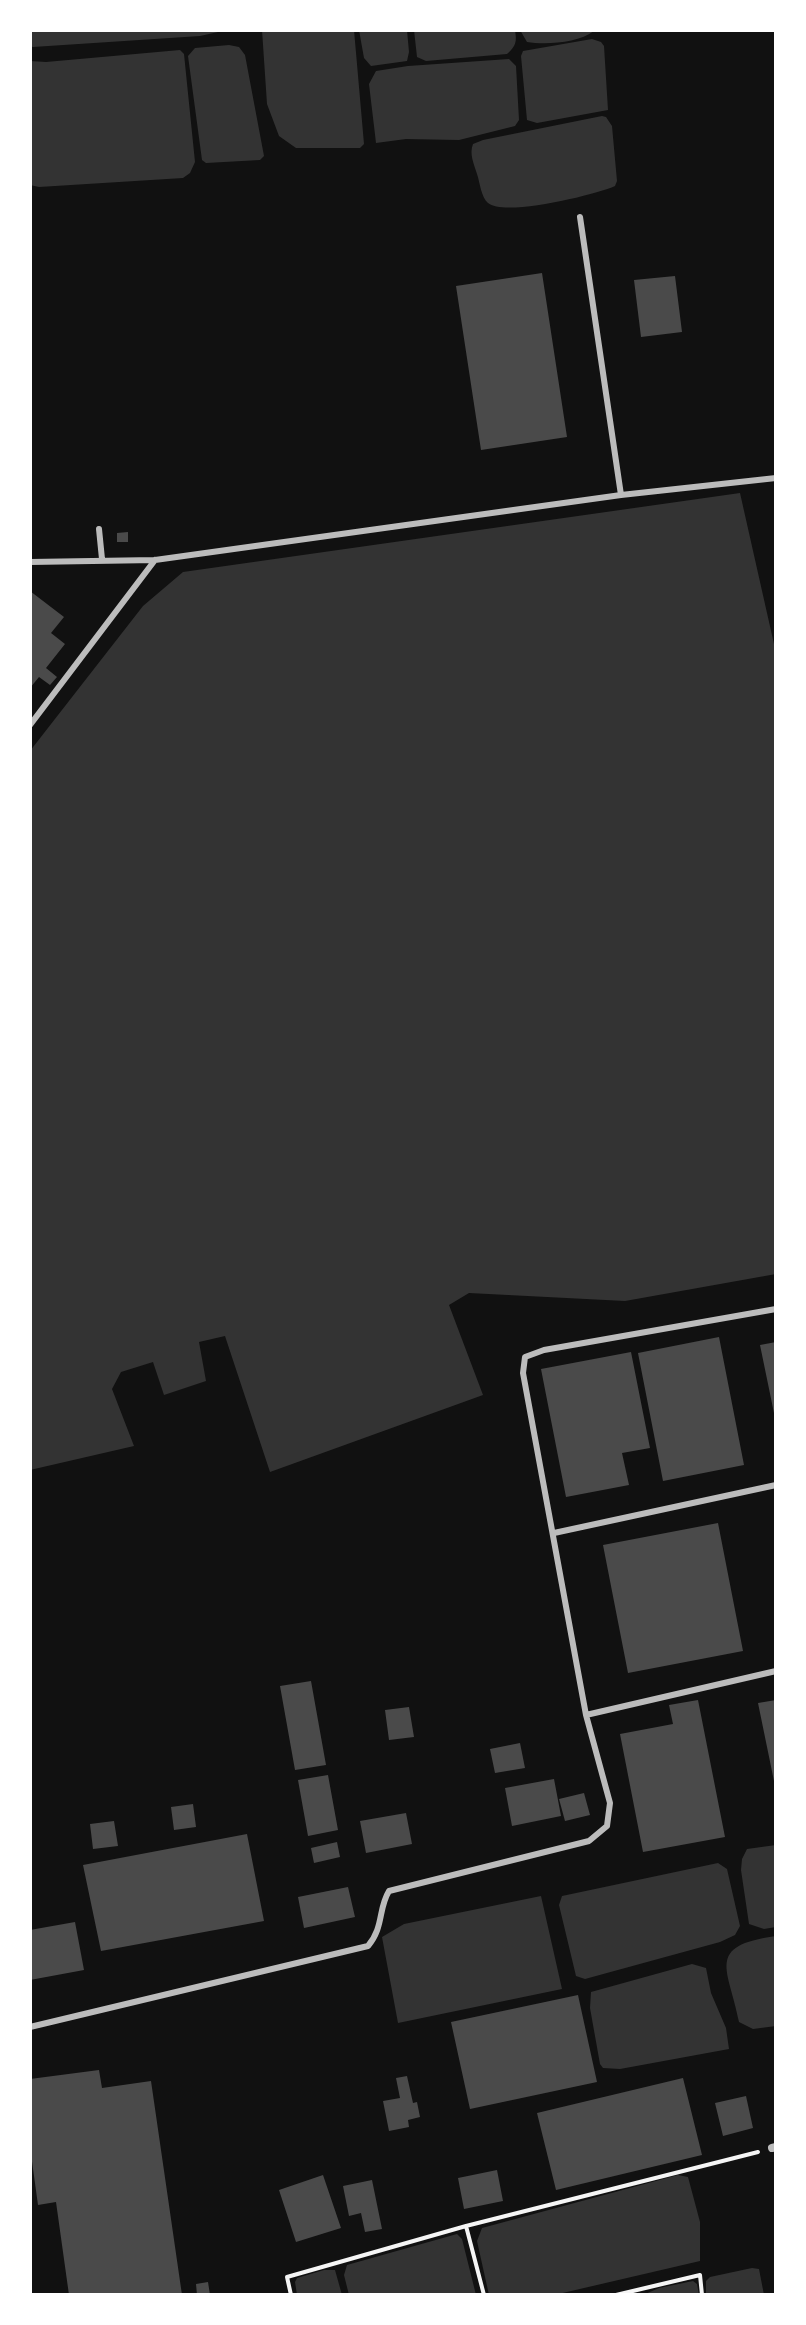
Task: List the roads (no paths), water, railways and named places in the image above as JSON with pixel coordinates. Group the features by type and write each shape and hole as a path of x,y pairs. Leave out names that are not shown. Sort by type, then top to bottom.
{"lane":[{"path":"580,217 621,495"},
{"path":"30,562 155,560 621,495 776,478"},
{"path":"99,529 102,559"},
{"path":"30,725 155,560"},
{"path":"30,2027 368,1946 380,1927 389,1891 589,1841 607,1826 610,1803 586,1715 523,1373 525,1357 544,1350 776,1309"},
{"path":"554,1533 776,1485"},
{"path":"586,1715 776,1671"}]}
